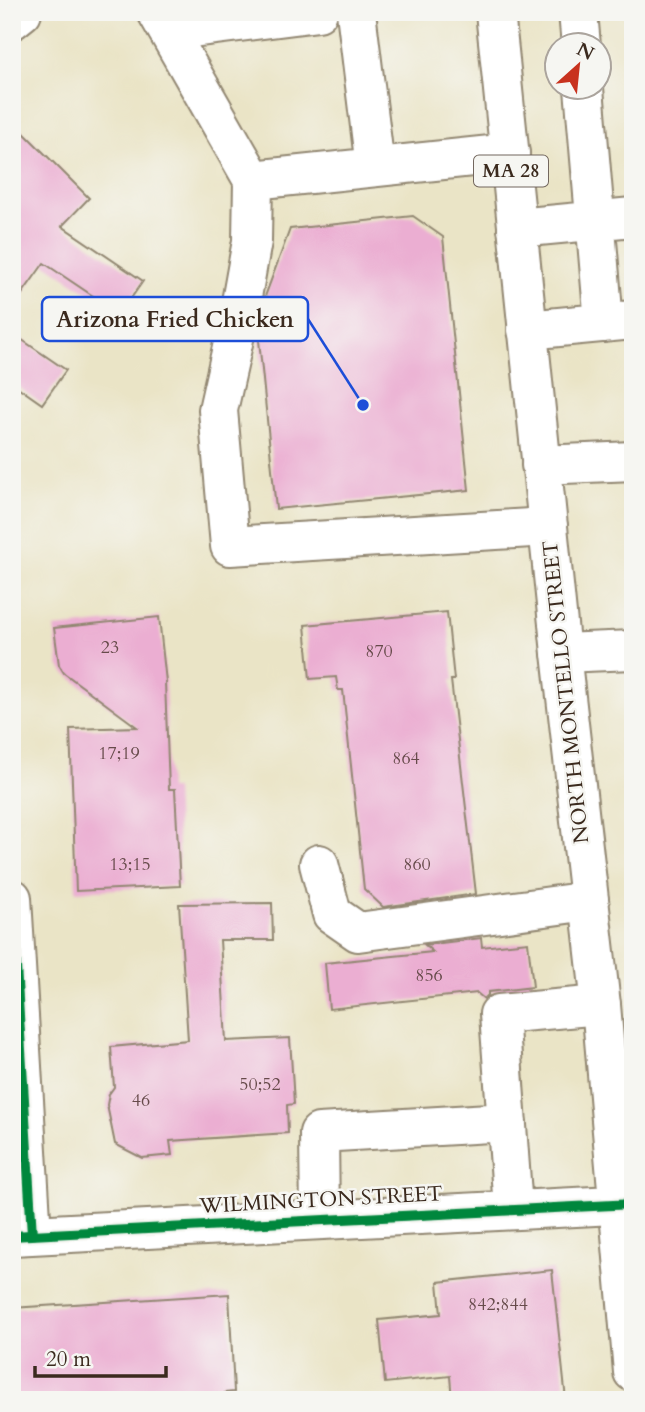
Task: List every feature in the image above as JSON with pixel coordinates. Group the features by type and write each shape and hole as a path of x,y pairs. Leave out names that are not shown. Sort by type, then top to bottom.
{"main road":[{"path":"12,20 22,12"},
{"path":"318,12 162,21 253,180 252,241 218,410 230,545 548,527"},
{"path":"356,12 376,167"},
{"name":"NORTH MONTELLO STREET","path":"495,12 561,653 625,1205 633,1371"},
{"path":"578,12 580,32"},
{"path":"527,330 618,322 595,222 585,102"},
{"path":"253,180 510,153"},
{"path":"517,228 633,217"},
{"path":"542,477 633,461"},
{"path":"542,477 633,487"},
{"path":"561,653 633,650"},
{"path":"319,864 332,914 358,932 589,901"},
{"path":"12,898 22,1236"},
{"path":"513,1209 499,1014 601,1005"},
{"path":"320,1220 319,1133 507,1122"},
{"name":"WILMINGTON STREET","path":"22,1236 625,1205"}],"building":[{"path":"12,121 89,198 62,226 143,281 120,314 44,263 12,308"},
{"path":"413,216 443,237 469,490 276,509 258,330 263,302 290,229"},
{"path":"12,333 66,370 42,404 12,383"},
{"path":"447,612 454,680 451,680 476,894 383,907 364,889 343,690 338,690 336,677 310,679 305,625"},
{"path":"159,617 166,682 169,789 175,789 180,886 76,891 70,729 137,727 64,673 59,665 54,628"},
{"path":"272,903 273,940 220,940 226,1041 290,1038 294,1104 287,1105 288,1133 170,1141 172,1155 142,1158 115,1144 107,1105 109,1094 114,1087 111,1047 188,1040 179,904"},
{"path":"481,938 482,947 528,942 533,987 488,992 484,999 477,993 329,1009 325,963 433,952 425,945"},
{"path":"552,1270 566,1400 452,1400 450,1376 385,1383 379,1320 441,1314 438,1282"},
{"path":"229,1294 234,1392 225,1393 225,1400 12,1400 12,1308"}],"cycle path":[{"path":"12,898 32,1235"},
{"path":"12,1236 633,1204"}],"place":[{"name":"Arizona Fried Chicken","path":"363,405"}]}
